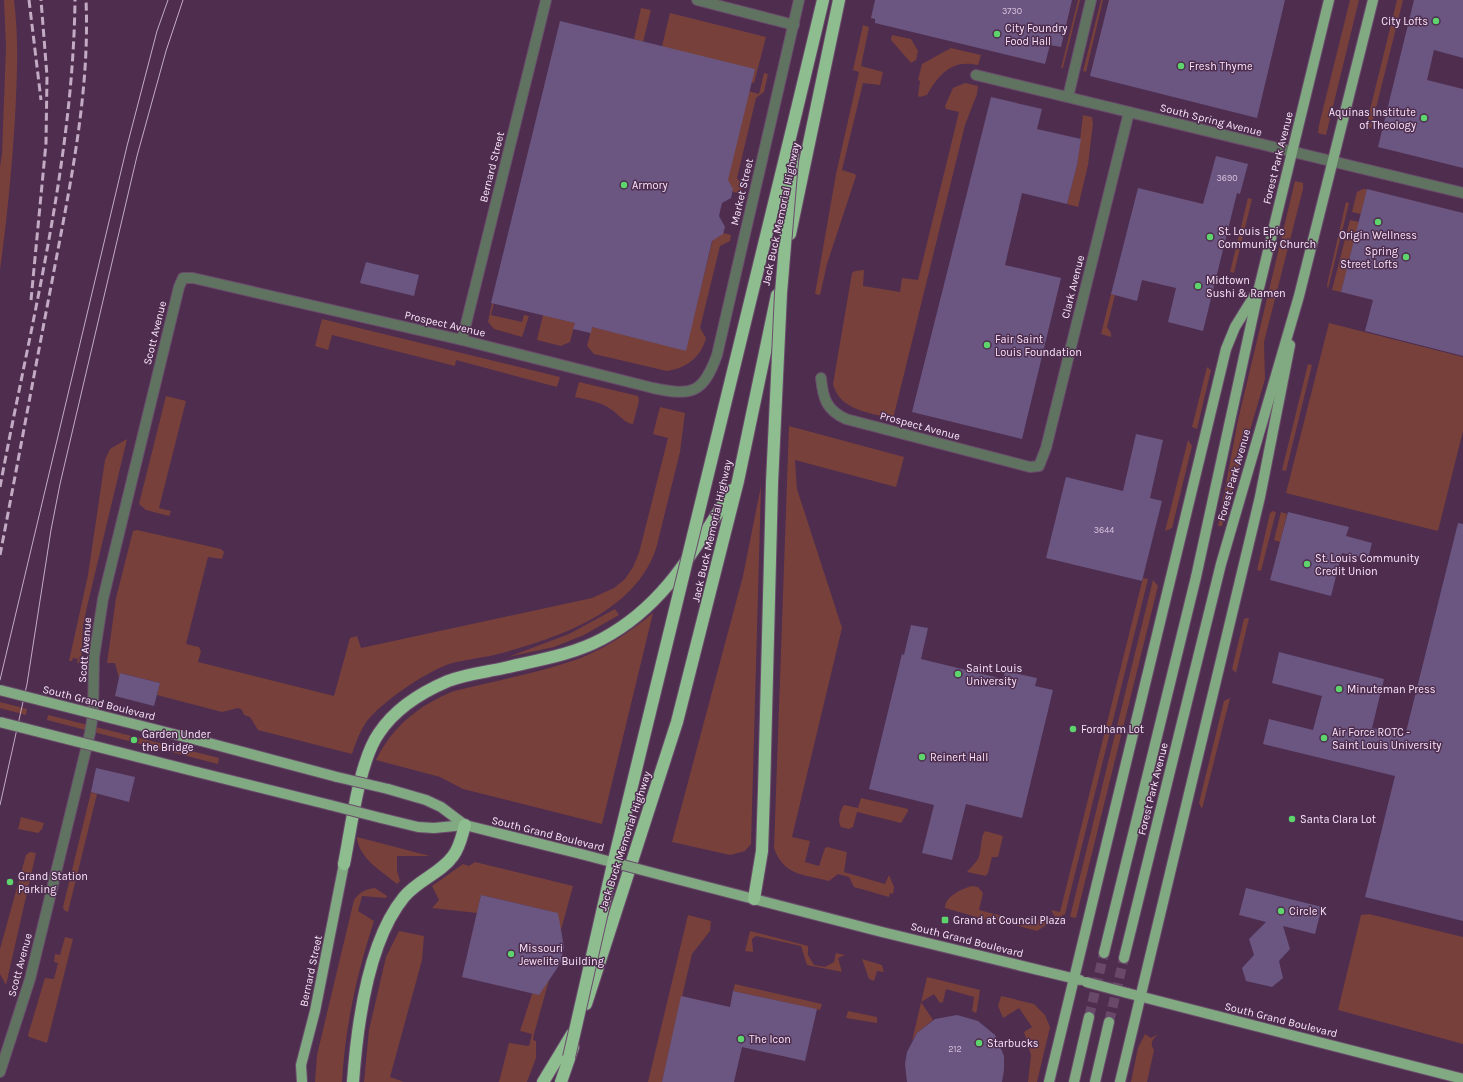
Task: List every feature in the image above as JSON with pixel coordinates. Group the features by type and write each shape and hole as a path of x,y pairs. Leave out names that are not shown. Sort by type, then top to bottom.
{"highway":[{"name":"Jack Buck Memorial Highway","path":"563,1082 614,857 823,0"},
{"name":"Jack Buck Memorial Highway","path":"563,1082 582,1018 677,722 738,481 839,0"},
{"path":"754,899 760,868 764,792 772,484 781,293 796,113"},
{"path":"344,864 356,800 370,750 378,733 394,715 410,702 431,689 450,681 569,653 603,638 622,626 643,610 665,590 678,574 738,481"},
{"path":"354,1082 356,1049 362,1011 371,973 386,926 404,896 452,857 460,842 464,824"},
{"path":"543,1082 582,1018"}],"main road":[{"name":"Forest Park Avenue","path":"1104,952 1196,577 1259,288 1329,0"},
{"name":"Forest Park Avenue","path":"1124,958 1221,564 1299,296 1373,0"},
{"path":"1049,1082 1226,349 1238,322 1259,288"},
{"path":"1120,1082 1260,497 1284,380 1299,296"},
{"name":"South Grand Boulevard","path":"0,690 426,800 441,807 464,824"},
{"name":"South Grand Boulevard","path":"0,722 381,818 434,828 464,824 754,899 1073,978 1463,1079"},
{"name":"Bernard Street","path":"301,1065 315,1011 344,864"},
{"path":"1074,1082 1089,1017"},
{"path":"1095,1082 1109,1022"},
{"path":"301,1065 302,1082"}],"street":[{"name":"Bernard Street","path":"462,340 546,0"},
{"path":"697,0 794,25"},
{"name":"Market Street","path":"700,386 710,372 717,354 799,0"},
{"path":"1068,97 1091,0"},
{"name":"South Spring Avenue","path":"976,75 1292,153 1463,193"},
{"name":"Clark Avenue","path":"1039,466 1046,448 1129,112"},
{"name":"Prospect Avenue","path":"183,278 193,278 462,340 669,391 679,393 690,391 700,386"},
{"name":"Scott Avenue","path":"0,1072 30,979 90,733 94,657 103,599 179,287 183,278"},
{"name":"Prospect Avenue","path":"821,378 822,392 828,405 835,414 846,419 1030,467 1039,466"},
{"name":"Bernard Street","path":"297,1082 301,1065"}],"shaded area":[{"path":"4,0 14,0 17,30 17,59 16,103 12,156 0,270 0,167 2,154 6,47"},
{"path":"1078,0 1080,0 1063,68 1061,68"},
{"path":"1101,0 1103,0 1086,72 1083,71"},
{"path":"1350,0 1359,0 1326,135 1318,133 1319,125"},
{"path":"1397,0 1403,0 1371,128 1366,126"},
{"path":"641,8 651,10 643,42 634,39"},
{"path":"670,13 766,37 754,83 662,46"},
{"path":"863,25 869,27 861,66 883,72 880,85 863,83 842,170 855,174 856,176 827,264 820,295 815,294 836,174 859,72 853,70"},
{"path":"892,35 911,39 918,51 916,60 911,63 891,40"},
{"path":"951,48 981,55 978,65 961,64 954,66 947,70 936,81 927,95 920,97 918,96 920,81 918,80 922,64"},
{"path":"764,73 768,74 764,92 756,98 737,178 743,186 742,194 733,192 731,186 726,185 749,91 759,94"},
{"path":"965,83 978,86 977,94 965,125 893,419 865,412 842,400 833,384 852,273 855,271 864,270 863,286 900,292 902,278 918,280 959,112 946,109 945,106 953,88"},
{"path":"1083,115 1092,117 1093,123 1088,165 1078,207 1067,204 1077,165"},
{"path":"1295,181 1303,183 1303,189 1264,342 1265,379 1222,526 1218,526 1238,420"},
{"path":"1367,189 1361,214 1352,212 1357,192"},
{"path":"1248,198 1252,199 1234,273 1230,272"},
{"path":"1346,202 1349,203 1328,289 1327,285"},
{"path":"1350,220 1359,222 1341,292 1332,290"},
{"path":"723,233 731,235 730,241 720,246 700,328 706,338 701,351 697,356 681,367 667,371 594,354 587,346 592,327 685,350 714,235 719,237"},
{"path":"1111,294 1115,295 1107,327 1111,333 1111,337 1101,334"},
{"path":"492,303 494,303 491,315 522,322 524,315 529,316 522,337 494,329 488,322"},
{"path":"543,315 575,323 570,342 561,346 537,340"},
{"path":"322,319 560,377 557,387 456,360 455,366 332,335 328,350 315,346"},
{"path":"1329,323 1463,357 1463,431 1438,531 1286,493"},
{"path":"1308,364 1312,365 1286,471 1282,470"},
{"path":"1207,367 1211,370 1197,429 1192,427"},
{"path":"579,382 638,396 639,401 633,424 625,421 604,405 575,397"},
{"path":"166,396 186,401 159,508 171,511 169,516 146,510 139,504"},
{"path":"660,407 685,413 680,452 656,549 645,571 631,590 613,605 592,619 570,630 524,647 449,664 416,681 393,697 374,713 362,729 352,754 258,730 250,717 244,715 242,710 238,708 222,712 157,695 160,683 121,673 119,678 115,663 107,663 116,598 133,531 137,530 221,549 224,552 222,559 208,557 186,644 199,647 201,651 198,662 334,696 350,638 357,636 361,648 592,598 614,588 625,579 633,567 639,553 668,438 653,434"},
{"path":"789,426 904,457 896,487 795,460 797,489 842,628 792,837 810,841 805,862 819,866 825,848 827,847 847,852 844,872 885,884 889,875 894,887 893,894 890,893 889,897 854,887 849,877 838,874 829,881 803,875 789,869 783,864 774,848"},
{"path":"127,439 83,626 81,663 77,663 78,659 73,658 72,661 69,661 88,575 105,460 110,449"},
{"path":"1188,440 1192,446 1172,528 1165,531"},
{"path":"761,486 751,844 745,851 730,855 672,842 743,576"},
{"path":"1273,511 1276,512 1261,571 1257,570 1270,513"},
{"path":"1281,512 1287,514 1280,542 1274,540"},
{"path":"1143,578 1148,579 1065,914 1056,919 1051,910 1060,912"},
{"path":"1153,580 1158,586 1076,918 1070,917"},
{"path":"615,609 619,615 584,635 554,647 508,657 569,634"},
{"path":"653,613 602,824 463,789 440,777 376,760 390,737 399,727 418,710 429,703 454,691 543,670 583,657 615,641"},
{"path":"1249,618 1236,673 1232,669 1244,619"},
{"path":"1230,698 1202,809 1199,803 1224,701"},
{"path":"0,702 27,709 26,715 0,708"},
{"path":"48,715 219,758 218,764 47,720"},
{"path":"91,792 97,794 68,912 64,910 63,907"},
{"path":"861,798 908,809 908,811 901,823 857,812 853,827 849,829 841,827 839,822 841,810 844,805 858,808"},
{"path":"21,817 44,823 42,829 38,833 18,829"},
{"path":"985,831 1003,836 998,857 992,857 986,876 967,872 978,859 982,837"},
{"path":"357,837 430,856 397,856 397,871 400,881 397,884 366,858 358,845"},
{"path":"30,852 36,853 6,985 0,974 0,949 26,855"},
{"path":"475,862 573,886 561,930 549,911 481,895 477,913 432,908 439,900 432,886 463,864 469,866"},
{"path":"972,886 978,887 983,893 979,910 1037,925 1040,915 1046,925 1037,931 996,920 994,922 945,908 951,897 959,891"},
{"path":"375,888 387,896 386,898 362,896 358,911 374,921 362,960 353,1000 346,1041 342,1082 315,1082 317,1055 354,900 363,891"},
{"path":"1369,914 1463,937 1463,1044 1338,1010 1361,915"},
{"path":"688,915 711,921 710,931 692,954 662,1082 648,1082"},
{"path":"399,931 424,936 422,960 390,1077 404,1082 364,1082 369,1030 386,957"},
{"path":"750,931 808,946 808,955 814,965 825,967 834,962 836,953 845,955 838,958 842,972 807,965 801,946 756,936 752,939 753,952 745,951"},
{"path":"65,937 73,939 47,1043 29,1037 28,1035 45,978 54,979 58,963 54,962 55,954 60,955"},
{"path":"862,959 882,965 884,972 877,971 874,981 869,979"},
{"path":"927,977 980,990 976,1013 972,1011 974,997 946,989 943,1002 940,1003 934,994 921,1002"},
{"path":"549,980 533,1040 536,1041 536,1058 527,1082 499,1082 509,1043 529,1046 532,1034 520,1031 532,994"},
{"path":"735,984 822,1004 820,1010 733,991"},
{"path":"1001,996 1034,1004 1045,1015 1050,1027 1037,1082 1028,1082 1031,1055 1024,1032 1032,1027 1019,1008 1003,1018 998,1006"},
{"path":"921,1002 933,1020 917,1033 912,1041"},
{"path":"848,1011 877,1017 877,1023 846,1018"},
{"path":"1145,1034 1151,1038 1158,1034 1153,1039 1152,1043 1154,1050 1147,1082 1131,1082 1138,1048"}],"building":[{"name":"City Foundry Food Hall","path":"875,0 1072,0 1061,47 1050,45 1045,64 875,23 875,19 871,18"},
{"name":"Fresh Thyme","path":"1109,0 1285,0 1257,118 1090,76"},
{"name":"Aquinas Institute of Theology","path":"1414,0 1463,0 1463,58 1434,50 1427,80 1463,89 1463,168 1378,147"},
{"name":"Armory","path":"560,21 755,69 728,180 733,189 731,198 722,203 719,216 725,227 723,234 712,241 686,351 592,327 591,333 573,329 575,323 491,303"},
{"name":"Fair Saint Louis Foundation","path":"991,97 1042,109 1037,129 1081,139 1077,165 1067,204 1022,193 1005,265 1061,278 1022,439 912,412"},
{"path":"1216,156 1248,164 1240,194 1237,193 1203,331 1168,322 1176,288 1142,280 1137,301 1111,294 1138,188 1203,204"},
{"name":"Spring Street Lofts","path":"1367,189 1463,213 1463,356 1365,331 1373,300 1341,292"},
{"path":"366,262 419,275 414,296 360,283"},
{"path":"1136,434 1163,440 1150,498 1162,501 1142,581 1046,558 1066,477 1123,491"},
{"name":"St. Louis Community Credit Union","path":"1288,512 1349,527 1346,536 1372,543 1368,559 1342,553 1331,596 1270,580"},
{"path":"1458,523 1463,524 1463,921 1365,897 1395,776 1263,744 1269,719 1313,730 1322,696 1272,683 1279,652 1384,679 1372,728 1405,736"},
{"name":"Reinert Hall","path":"911,625 928,628 921,659 1003,679 1005,671 1037,678 1035,686 1053,690 1022,818 966,804 952,860 922,853 934,805 869,789 902,654 904,655"},
{"path":"120,673 160,683 154,706 115,696"},
{"path":"96,768 135,777 129,802 91,792"},
{"path":"1246,888 1322,907 1315,934 1283,926 1290,949 1279,961 1283,978 1272,987 1246,981 1242,968 1254,955 1249,939 1266,922 1239,915"},
{"name":"Missouri Jewelite Building","path":"481,895 558,913 564,947 560,964 539,995 462,977"},
{"name":"The Icon","path":"733,991 817,1009 805,1061 742,1047 734,1082 662,1082 681,996 730,1007"},
{"path":"957,1015 978,1021 995,1035 1004,1056 1002,1082 907,1082 905,1064 907,1052 917,1033 935,1019"}],"tunnel":[{"path":"1089,1017 1104,953"},
{"path":"1109,1022 1124,958"}],"tram line":[{"path":"0,680 127,146 157,31 168,0"},
{"path":"0,805 27,684 51,530 60,484 137,156 166,51 183,0"}],"railway":[{"path":"29,0 41,100"},
{"path":"31,300 46,143 47,76 41,0"},
{"path":"0,487 48,245 58,184 67,123 75,0"},
{"path":"0,555 72,173 82,104 85,70 86,0"}],"place":[{"name":"City Lofts","path":"1436,21"},
{"name":"City Foundry Food Hall","path":"997,34"},
{"name":"Fresh Thyme","path":"1181,66"},
{"name":"Aquinas Institute of Theology","path":"1424,118"},
{"name":"Armory","path":"624,185"},
{"name":"Origin Wellness","path":"1378,222"},
{"name":"St. Louis Epic Community Church","path":"1210,237"},
{"name":"Spring Street Lofts","path":"1406,257"},
{"name":"Midtown Sushi & Ramen","path":"1198,286"},
{"name":"Fair Saint Louis Foundation","path":"987,345"},
{"name":"St. Louis Community Credit Union","path":"1307,564"},
{"name":"Saint Louis University","path":"958,674"},
{"name":"Minuteman Press","path":"1339,689"},
{"name":"Fordham Lot","path":"1073,729"},
{"name":"Air Force ROTC - Saint Louis University","path":"1324,738"},
{"name":"Garden Under the Bridge","path":"134,740"},
{"name":"Reinert Hall","path":"922,757"},
{"name":"Santa Clara Lot","path":"1292,819"},
{"name":"Grand Station Parking","path":"10,882"},
{"name":"Circle K","path":"1281,911"},
{"name":"Grand at Council Plaza","path":"945,920"},
{"name":"Missouri Jewelite Building","path":"511,954"},
{"name":"The Icon","path":"741,1039"},
{"name":"Starbucks","path":"979,1043"}]}
